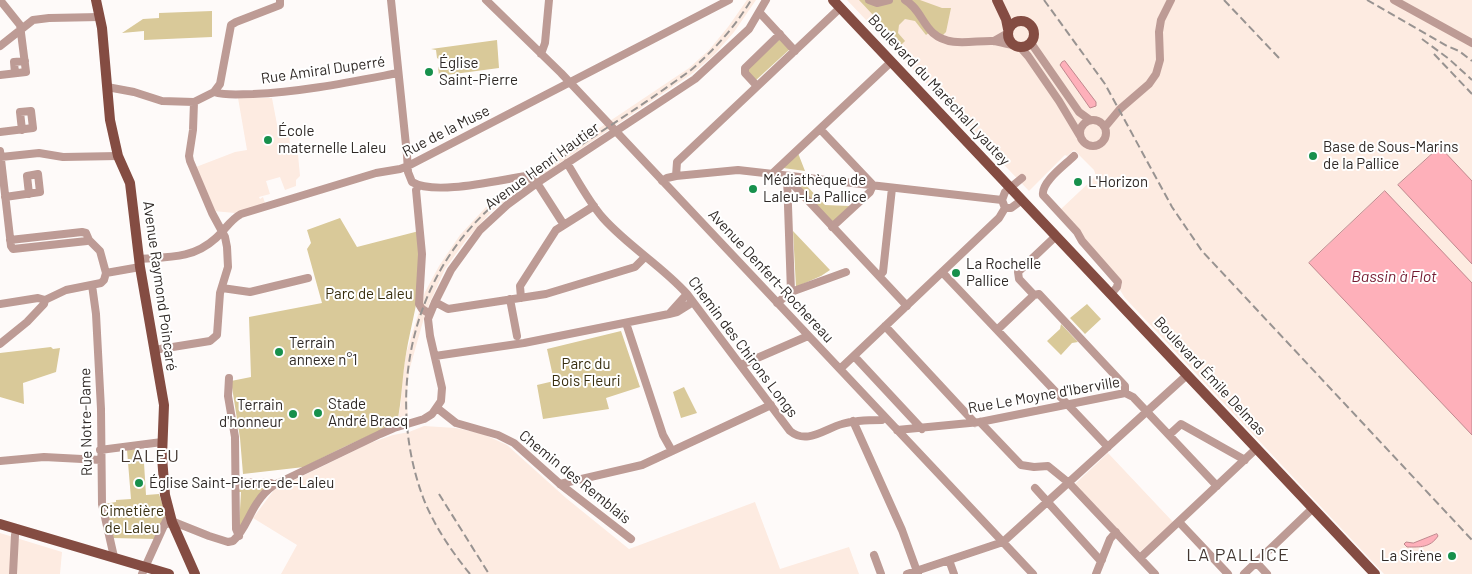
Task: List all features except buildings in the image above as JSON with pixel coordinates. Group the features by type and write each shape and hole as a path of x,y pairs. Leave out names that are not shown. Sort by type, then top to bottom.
{"main road":[{"name":"Avenue Raymond Poincaré","path":"96,0 100,17 110,120 118,156 130,183 139,263 164,405 162,457 164,495 168,520 195,574"},
{"path":"999,3 1020,21 1028,23 1034,34 1031,42 1016,46 1010,42 999,3"},
{"name":"Boulevard du Maréchal Lyautey","path":"837,4 1022,200"},
{"path":"1008,31 1012,24 1020,21"},
{"name":"Boulevard Émile Delmas","path":"1022,200 1375,574"},
{"path":"0,524 114,557 144,572"},
{"path":"0,530 144,572 170,574"}],"street":[{"path":"0,0 21,28 26,72 0,75"},
{"path":"391,0 408,172 412,182 444,188 526,176 537,183 564,225"},
{"name":"Avenue Denfert-Rochereau","path":"486,0 570,83 1032,574"},
{"path":"542,54 545,43 549,0"},
{"name":"Rue de la Muse","path":"106,274 139,263 193,254 213,241 235,217 241,214 376,173 408,166 730,0"},
{"name":"Avenue Henri Hautier","path":"437,408 442,395 442,388 429,329 430,314 434,302 451,270 480,230 507,205 537,183 695,79 747,32 766,0"},
{"path":"869,0 877,4 889,0"},
{"path":"905,0 916,9 931,31 941,37 956,42 994,41 1016,46 1028,56 1059,101 1084,143 1088,145 1096,145 1105,138 1105,128 1120,109 1149,84 1156,74 1160,60 1159,32 1161,20 1171,0"},
{"path":"1394,0 1472,43"},
{"path":"107,87 134,92 162,101 194,102 214,92 220,84 231,25 280,2"},
{"path":"676,176 677,162 795,51 837,4"},
{"path":"0,15 7,10"},
{"path":"760,13 795,51"},
{"path":"0,46 33,20 41,18 100,17"},
{"path":"994,41 1008,31"},
{"path":"757,86 745,73 745,68 780,34"},
{"path":"1031,42 1079,112 1102,124 1105,128"},
{"path":"773,173 892,62"},
{"name":"Rue Amiral Duperré","path":"214,92 222,95 284,92 398,73"},
{"path":"154,350 210,341 217,335 222,288 228,265 226,242 190,162 194,102"},
{"path":"1080,136 1083,124 1120,109"},
{"path":"820,129 873,185"},
{"path":"0,132 22,130"},
{"path":"0,151 5,197 4,213 11,246 15,249 89,240 100,251 106,274 102,282 92,285 66,290 42,299 0,304"},
{"path":"1,157 39,153 63,157 118,156"},
{"path":"1074,156 1045,184 1042,190 1043,195 1078,232 1082,241 1118,282 1117,287 1111,294"},
{"name":"Chemin des Chirons Longs","path":"567,162 604,219 645,257 674,280 687,294 790,431 802,437 815,435 840,424 882,420 885,417"},
{"path":"662,181 676,176 738,170 773,173 787,177 873,185 1003,204 1011,208 1022,200"},
{"path":"787,177 907,306"},
{"path":"787,177 791,292"},
{"path":"840,369 999,218 1003,204 1002,196 1022,178"},
{"path":"420,185 416,190 422,260 419,304 422,309 430,314"},
{"path":"832,227 870,192 873,185"},
{"path":"879,276 882,272 892,188"},
{"path":"5,197 29,194"},
{"path":"521,298 520,286 556,230 594,206"},
{"path":"1034,295 1019,279 1018,272 1056,236"},
{"path":"434,302 448,309 546,294 635,267 645,257"},
{"path":"778,303 791,292 846,272"},
{"path":"942,272 1108,447"},
{"path":"222,288 250,292 308,278"},
{"name":"Rue Notre-Dame","path":"92,285 96,314 101,410 102,504 114,557"},
{"path":"669,314 687,294"},
{"path":"998,330 1034,295 1038,294 1125,386 1126,392"},
{"path":"0,344 27,322 44,304 42,299"},
{"path":"510,299 517,336"},
{"path":"435,356 524,343 669,314 678,312 693,302"},
{"path":"626,323 663,435 672,451"},
{"path":"885,326 1022,465 1034,467 1048,466 1069,483 1155,574"},
{"path":"741,365 808,336"},
{"path":"854,356 922,429"},
{"path":"907,574 1003,542 1187,375"},
{"path":"229,378 228,396 235,437 237,482 236,529 239,536"},
{"name":"Rue Le Moyne d'Iberville","path":"897,430 978,422 1126,392 1133,397 1217,486"},
{"path":"560,484 642,466 771,405"},
{"path":"144,572 168,520 228,542 233,541 239,536 256,503 274,485 380,434 424,420 437,408"},
{"name":"Chemin des Remblais","path":"437,408 456,423 498,435 514,443 560,484 631,539"},
{"path":"853,422 902,530 917,572"},
{"path":"1169,435 1181,424 1245,460"},
{"path":"100,450 162,442"},
{"path":"1140,558 1257,448"},
{"path":"0,461 44,457 101,460"},
{"path":"237,482 271,483 274,485"},
{"path":"1034,488 1102,560"},
{"path":"1244,574 1313,508"},
{"path":"1178,522 1228,574"},
{"path":"1096,574 1110,539 1116,532"},
{"path":"13,574 14,535"},
{"path":"874,555 881,574"},
{"path":"949,560 954,574"},
{"path":"1256,562 1267,574"}],"shaded area":[{"path":"747,0 756,0 734,32 714,55 693,73 511,196 491,212 466,240 445,269 426,311 409,371 407,394 408,422 397,425 406,354 425,292 439,266 460,235 486,207 507,190 689,68 709,50"},
{"path":"847,0 1472,0 1472,574 1384,574 1125,298 1120,290 1122,283 1083,239 1080,230 1061,209 1096,176 1094,170 1074,150 1067,156 1065,155 1029,191"},
{"path":"238,98 272,98 279,135 289,134 290,145 297,144 300,176 296,180 296,186 285,190 280,177 266,181 270,194 259,197 260,199 263,197 265,203 235,213 213,211 196,167 235,152 247,150"},
{"path":"424,426 456,428 483,434 507,445 566,498 629,549 755,502 780,569 849,547 859,574 281,574 297,545 253,518 274,490 370,443"},
{"path":"1108,453 1173,522 1140,552 1075,484"},
{"path":"0,533 62,552 60,574 0,574"}],"green space":[{"path":"859,0 920,0 942,8 951,8 946,32 941,37 931,31 926,35 915,21 905,19 899,25 898,33 905,41 901,45"},
{"path":"212,11 212,37 144,40 144,31 122,33 143,19 159,18 159,13"},
{"path":"780,39 790,49 755,81 746,71"},
{"path":"497,40 499,68 439,76 438,67 441,66 442,61 437,58 436,50 431,49"},
{"path":"798,153 805,171 783,168"},
{"path":"804,183 825,205 850,206 833,223 800,188"},
{"name":"Parc de Laleu","path":"340,218 357,247 419,231 420,277 406,354 397,423 304,467 243,474 240,438 231,381 251,377 249,317 322,303 307,249 311,243 307,230"},
{"path":"793,231 830,270 796,287"},
{"path":"1087,304 1101,319 1085,334 1070,318"},
{"path":"1061,324 1078,342 1072,343 1061,355 1047,341 1060,329"},
{"name":"Parc du Bois Fleuri","path":"621,331 640,387 606,398 609,409 543,419 537,385 554,381 547,349"},
{"path":"51,347 53,349 60,348 56,372 23,383 24,404 0,397 0,353"},
{"path":"684,387 697,413 681,418 673,392"},
{"name":"Cimetière de Laleu","path":"140,449 141,462 144,463 146,495 159,494 166,515 156,539 112,538 104,504 116,502 116,500 131,499 127,450"},
{"path":"247,484 248,488 265,488 255,501 242,527 239,527 241,492 238,492 242,486"}],"water":[{"path":"1065,61 1096,102 1096,106 1090,108 1060,65"},
{"name":"Bassin à Flot","path":"1440,147 1472,181 1472,264 1398,185"},
{"name":"Bassin à Flot","path":"1385,191 1472,283 1472,435 1309,263"},
{"path":"1437,534 1438,536 1435,540 1428,545 1407,547 1404,544 1406,542 1413,543"}],"railway":[{"path":"470,574 444,539 424,500 413,462 407,423 407,384 412,345 423,307 440,271 462,238 489,209 526,180 691,70 724,38 751,0"},
{"path":"1044,0 1105,84 1172,207 1202,251 1472,540"},
{"path":"1224,0 1279,58"},
{"path":"1367,0 1459,51 1472,61"},
{"path":"1422,39 1449,59 1472,80"},
{"path":"1434,54 1472,94"},
{"path":"439,494 489,574"}],"place":[{"name":"Église Saint-Pierre","path":"429,72"},
{"name":"École maternelle Laleu","path":"268,140"},
{"name":"Base de Sous-Marins de la Pallice","path":"1313,156"},
{"name":"L'Horizon","path":"1078,182"},
{"name":"Médiathèque de Laleu-La Pallice","path":"753,189"},
{"name":"La Rochelle Pallice","path":"956,273"},
{"name":"Terrain annexe n°1","path":"279,352"},
{"name":"Stade André Bracq","path":"318,413"},
{"name":"Terrain d'honneur","path":"293,414"},
{"name":"Église Saint-Pierre-de-Laleu","path":"139,483"},
{"name":"La Sirène","path":"1452,556"}],"district":[{"name":"LALEU","path":"150,456"},
{"name":"LA PALLICE","path":"1238,555"}]}
